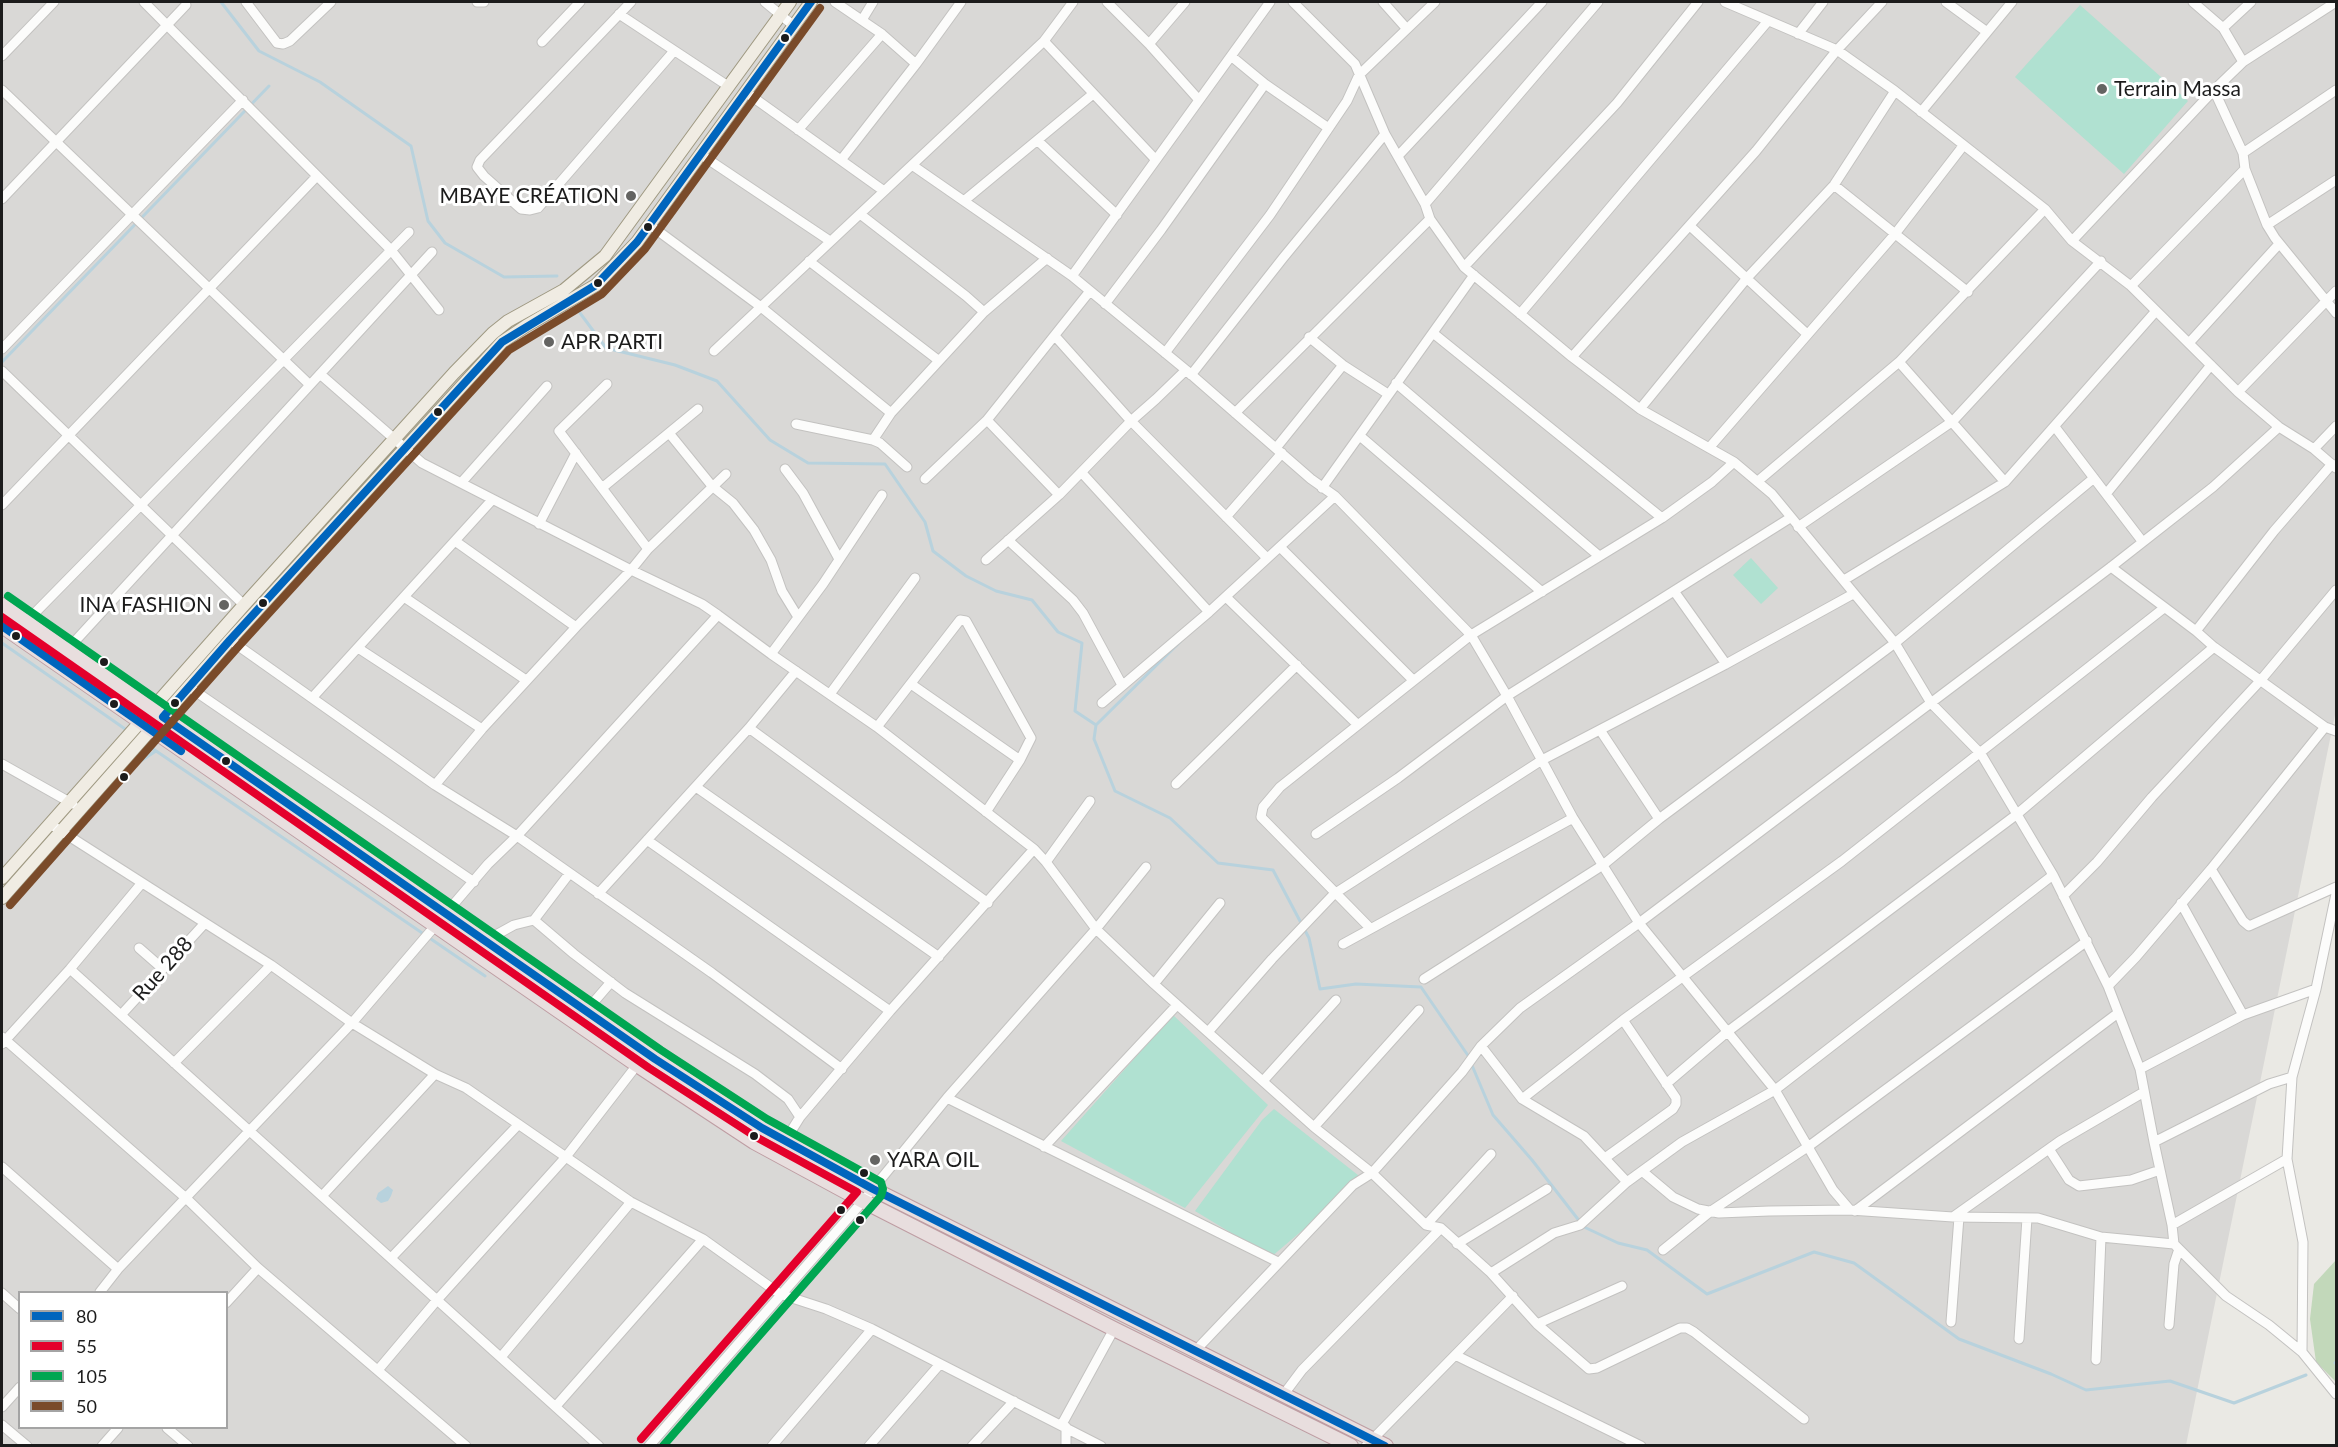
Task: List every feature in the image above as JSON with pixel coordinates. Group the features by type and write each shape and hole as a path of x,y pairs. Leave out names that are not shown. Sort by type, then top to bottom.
{"highway":[{"path":"2,605 586,1011 716,1099 784,1141 873,1189 1284,1394 1369,1442 1386,1446"},
{"path":"2,627 637,1065 754,1142 863,1201 1114,1329 1351,1446"}],"main road":[{"path":"2,878 70,802 146,727 163,717 399,445 454,373 508,321 564,290 605,256 790,2"},
{"path":"2,898 82,809 146,727 152,708 244,605 502,342 596,285 637,242 811,2"}],"street":[{"path":"2,56 54,2"},
{"path":"144,2 391,250 439,310"},
{"path":"246,2 277,43 283,44 290,41 331,2"},
{"path":"477,2 484,2"},
{"path":"542,42 579,2"},
{"path":"631,2 480,160 477,167 484,176 521,209 538,208 674,51"},
{"path":"765,2 794,26"},
{"path":"835,2 882,34 916,64"},
{"path":"862,20 873,2"},
{"path":"841,160 961,2"},
{"path":"714,351 1044,41 1073,2"},
{"path":"1107,2 1149,44 1199,100"},
{"path":"1149,44 1185,2"},
{"path":"1072,276 1270,2"},
{"path":"1293,2 1355,64 1385,134 1425,204 1430,219 1464,267 1640,410 1734,462 1772,494 1895,643 1931,703 1981,753 2053,875 2087,941 2108,986 2140,1069 2177,1246 2169,1325"},
{"path":"1383,2 1407,29"},
{"path":"1165,353 1270,215 1347,100 1359,75 1435,2"},
{"path":"1398,156 1542,2"},
{"path":"1425,204 1598,2"},
{"path":"1464,267 1617,103 1698,2"},
{"path":"1728,2 1837,50 1895,91 2045,209 2073,241 2131,286 2238,392 2279,427 2314,449 2334,466 2274,531 2196,631"},
{"path":"1798,34 1823,2"},
{"path":"1572,357 1756,151 1837,50 1881,2"},
{"path":"1946,2 1987,32"},
{"path":"1921,112 2012,2"},
{"path":"2193,2 2223,28 2243,62"},
{"path":"2223,28 2252,2"},
{"path":"2073,241 2243,62 2337,2"},
{"path":"2,199 186,5"},
{"path":"619,14 728,86"},
{"path":"1520,314 1768,21"},
{"path":"798,130 882,34"},
{"path":"1044,41 1156,160"},
{"path":"1231,56 1265,84 1327,127"},
{"path":"1105,304 1265,84"},
{"path":"2,90 310,385"},
{"path":"2214,90 2243,153 2245,169 2267,225 2279,244 2337,313"},
{"path":"2243,153 2337,90"},
{"path":"1640,410 1746,278 1834,185 1895,91"},
{"path":"747,93 884,191"},
{"path":"965,200 1093,94"},
{"path":"965,200 1093,94"},
{"path":"2,349 243,100"},
{"path":"986,560 1082,473 1131,421 1188,373 1385,134"},
{"path":"1038,141 1117,215"},
{"path":"1709,448 1895,234 1963,146"},
{"path":"700,154 830,242"},
{"path":"912,165 1072,276 1165,353 1322,488 1335,496 1471,635 1573,818 1639,923 1775,1090 1833,1190 1853,1210"},
{"path":"2131,286 2245,169"},
{"path":"2,505 317,176"},
{"path":"2267,225 2337,180"},
{"path":"1834,185 1968,292"},
{"path":"1758,481 1899,362 2045,209"},
{"path":"860,214 984,312"},
{"path":"1235,413 1430,219"},
{"path":"650,225 760,307 891,413"},
{"path":"1690,226 1808,334"},
{"path":"26,622 409,232"},
{"path":"2189,343 2279,244"},
{"path":"66,651 432,252"},
{"path":"873,440 891,413 984,312 1047,258"},
{"path":"809,261 939,360"},
{"path":"1798,527 1953,421 2101,261"},
{"path":"1322,488 1474,275"},
{"path":"925,479 987,420 1090,291"},
{"path":"2238,392 2337,291"},
{"path":"1844,580 2005,482 2156,311"},
{"path":"1433,333 1662,518"},
{"path":"1055,336 1131,421 1267,558"},
{"path":"1309,337 1343,365 1388,394"},
{"path":"1899,362 2005,482"},
{"path":"1227,517 1343,365"},
{"path":"2106,494 2211,365"},
{"path":"2,371 244,605"},
{"path":"320,374 422,463 539,524 702,604 877,727 1034,849 1096,929 1154,984 1314,1126 1372,1173 1426,1225 1442,1228 1456,1244 1491,1273 1537,1324 1590,1369 1680,1329 1687,1328 1804,1419"},
{"path":"1396,383 1599,556"},
{"path":"607,384 559,430 648,549"},
{"path":"461,483 547,386"},
{"path":"602,488 698,409"},
{"path":"987,420 1059,495"},
{"path":"795,424 873,440 880,443 907,467"},
{"path":"2314,449 2337,426"},
{"path":"1196,1350 1353,1185 1372,1173 1462,1072 1481,1046 1520,1008 1639,923 2111,567 2213,487 2279,427"},
{"path":"2055,428 2142,541"},
{"path":"669,433 712,486 732,504 754,530 771,560 782,591 798,617"},
{"path":"1360,436 1542,592"},
{"path":"539,524 576,453"},
{"path":"1370,928 1334,894 1266,822 1261,812 1280,787 1471,635 1662,518 1712,482 1734,462"},
{"path":"785,469 803,493 839,559"},
{"path":"1082,473 1209,612"},
{"path":"435,785 526,680 632,570 648,549 726,474"},
{"path":"1424,979 1603,865 1659,819 1895,643 2094,478"},
{"path":"771,654 882,495"},
{"path":"1102,703 1226,597 1335,496"},
{"path":"312,699 492,500"},
{"path":"1316,834 1398,778 1507,696 1790,518"},
{"path":"1008,540 1073,600 1083,613 1122,685"},
{"path":"455,541 576,627"},
{"path":"1280,547 1413,680"},
{"path":"2111,567 2260,681 2325,727 2337,731"},
{"path":"830,694 915,578"},
{"path":"2063,896 2097,862 2152,797 2260,681 2337,590"},
{"path":"1674,591 1726,664"},
{"path":"1208,1032 1272,958 1334,894 1542,760 1726,664 1853,594"},
{"path":"404,597 526,680"},
{"path":"1226,597 1357,724"},
{"path":"1522,1099 1623,1020 1842,861 2164,608"},
{"path":"101,1291 117,1269 352,1023 474,882 718,615"},
{"path":"877,727 960,620 966,621 1031,738 1020,760 986,812"},
{"path":"230,640 435,785 517,836 712,973 842,1069"},
{"path":"1666,1084 1728,1032 2016,815 2214,647"},
{"path":"358,648 482,729"},
{"path":"1176,784 1297,665"},
{"path":"597,894 749,728 796,671"},
{"path":"911,684 1020,760"},
{"path":"189,687 474,882"},
{"path":"2108,986 2136,957 2211,869 2325,727"},
{"path":"749,728 988,903"},
{"path":"1600,730 1659,819"},
{"path":"2,764 82,809"},
{"path":"696,787 939,957"},
{"path":"1046,862 1090,801"},
{"path":"1343,944 1573,818"},
{"path":"51,824 141,884 271,965 352,1023 435,1074 466,1088 631,1202 703,1239 780,1294 825,1309 872,1329 1064,1425 1101,1446"},
{"path":"647,840 890,1011"},
{"path":"784,1141 800,1117 890,1011 1034,849"},
{"path":"649,1446 863,1201 947,1098 1096,929 1146,867"},
{"path":"2211,869 2243,921 2249,926 2337,887"},
{"path":"485,941 514,925 534,920 569,874"},
{"path":"1491,1273 1554,1233 1583,1222 1627,1182 1682,1142 1775,1090 2053,875"},
{"path":"141,884 70,969 3,1040 186,1199 258,1268 465,1446"},
{"path":"2302,1352 2303,1242 2286,1159 2292,1077 2316,989 2337,894"},
{"path":"1154,984 1220,903"},
{"path":"2181,903 2243,1015"},
{"path":"534,920 611,982 755,1074 788,1099 800,1117"},
{"name":"Rue 288","path":"121,1016 205,923"},
{"path":"1663,1250 1711,1212 1809,1146 2087,941"},
{"path":"139,948 163,969"},
{"path":"174,1063 271,965"},
{"path":"70,969 599,1446"},
{"path":"586,1011 611,982"},
{"path":"2140,1069 2243,1015 2316,989"},
{"path":"1263,1080 1336,1000"},
{"path":"1044,1147 1177,1005"},
{"path":"1314,1126 1419,1011"},
{"path":"1853,1210 2118,1013"},
{"path":"1605,1158 1673,1109 1676,1104 1676,1098 1623,1020"},
{"path":"1481,1046 1522,1099 1584,1136 1627,1182"},
{"path":"378,1370 437,1300 566,1158 637,1065"},
{"path":"322,1196 435,1074"},
{"path":"2154,1142 2269,1084 2292,1077"},
{"path":"1956,1217 2049,1149 2144,1092"},
{"path":"947,1098 1278,1262"},
{"path":"391,1258 518,1125"},
{"path":"2049,1149 2069,1180 2079,1186 2131,1180 2160,1170"},
{"path":"1426,1225 1491,1154"},
{"path":"2172,1225 2286,1159"},
{"path":"2,1167 117,1269"},
{"path":"1642,1171 1673,1197 1698,1209 1711,1212 1730,1214 1768,1210 1853,1210 1956,1217 2038,1218 2101,1237 2177,1246 2226,1296 2269,1325 2302,1352 2337,1394"},
{"path":"1456,1244 1547,1189"},
{"path":"501,1357 631,1202"},
{"path":"1951,1322 1956,1217"},
{"path":"2019,1339 2026,1218"},
{"path":"1284,1394 1302,1370 1442,1228"},
{"path":"2096,1360 2101,1237"},
{"path":"555,1406 703,1239"},
{"path":"228,1301 258,1268"},
{"path":"1537,1324 1623,1286"},
{"path":"2,1293 18,1307"},
{"path":"1369,1442 1513,1296"},
{"path":"772,1446 872,1329"},
{"path":"1066,1446 1064,1425 1114,1329"},
{"path":"1455,1355 1641,1446"},
{"path":"869,1446 940,1364"},
{"path":"2,1407 18,1389"},
{"path":"972,1446 1014,1401"},
{"path":"2,1425 27,1446"},
{"path":"102,1446 117,1429"},
{"path":"167,1429 188,1446"}],"shaded area":[{"path":"2,2 2336,2 2336,710 2186,1445 2,1446"}],"green space":[{"name":"Terrain Massa","path":"2080,5 2188,101 2124,174 2015,77"},
{"path":"1751,558 1778,588 1761,604 1733,575"},
{"path":"1173,1015 1268,1105 1185,1208 1061,1141"},
{"path":"1274,1109 1363,1179 1271,1257 1195,1211 1262,1120"},
{"path":"2336,1260 2336,1382 2316,1362 2310,1319 2314,1284"}],"water":[{"path":"388,1186 393,1190 391,1196 388,1201 381,1203 376,1199 378,1193"}],"waterway":[{"path":"221,2 259,51 320,82 411,146 428,221 445,243 504,277 557,276"},
{"path":"2,362 269,86"},
{"path":"580,313 606,348 675,365 717,381 770,440 808,463 885,464 925,522 933,551 966,576 996,591 1032,600 1058,632 1082,643 1075,711 1096,725 1094,739 1115,791 1170,818 1218,863 1273,870 1309,938 1320,989 1356,984 1421,987 1469,1057"},
{"path":"1096,725 1180,642"},
{"path":"2,643 128,731"},
{"path":"143,742 485,976"},
{"path":"45,863 136,764 156,751"},
{"path":"1471,1063 1493,1115 1532,1160 1584,1227 1618,1243 1647,1250 1707,1294 1814,1252 1854,1263 1959,1339 2051,1374 2086,1390 2170,1381 2234,1403 2306,1375"}],"transit line":[{"name":"80","path":"811,2 637,242 596,285 502,342 230,640 163,717 655,1059 762,1128 873,1189 1385,1446"},
{"name":"50","path":"10,905 238,647 509,350 602,294 645,249 820,8"},
{"name":"105","path":"8,596 661,1050 767,1119 881,1182 883,1189 881,1196 663,1446"},
{"name":"55","path":"2,617 649,1068 756,1137 857,1192 641,1439"},
{"name":"80","path":"2,626 181,751"}],"place":[{"name":"Terrain Massa","path":"2102,89"},
{"name":"MBAYE CRÉATION","path":"631,196"},
{"name":"APR PARTI","path":"549,342"},
{"name":"INA FASHION","path":"224,605"},
{"name":"YARA OIL","path":"875,1160"}]}
